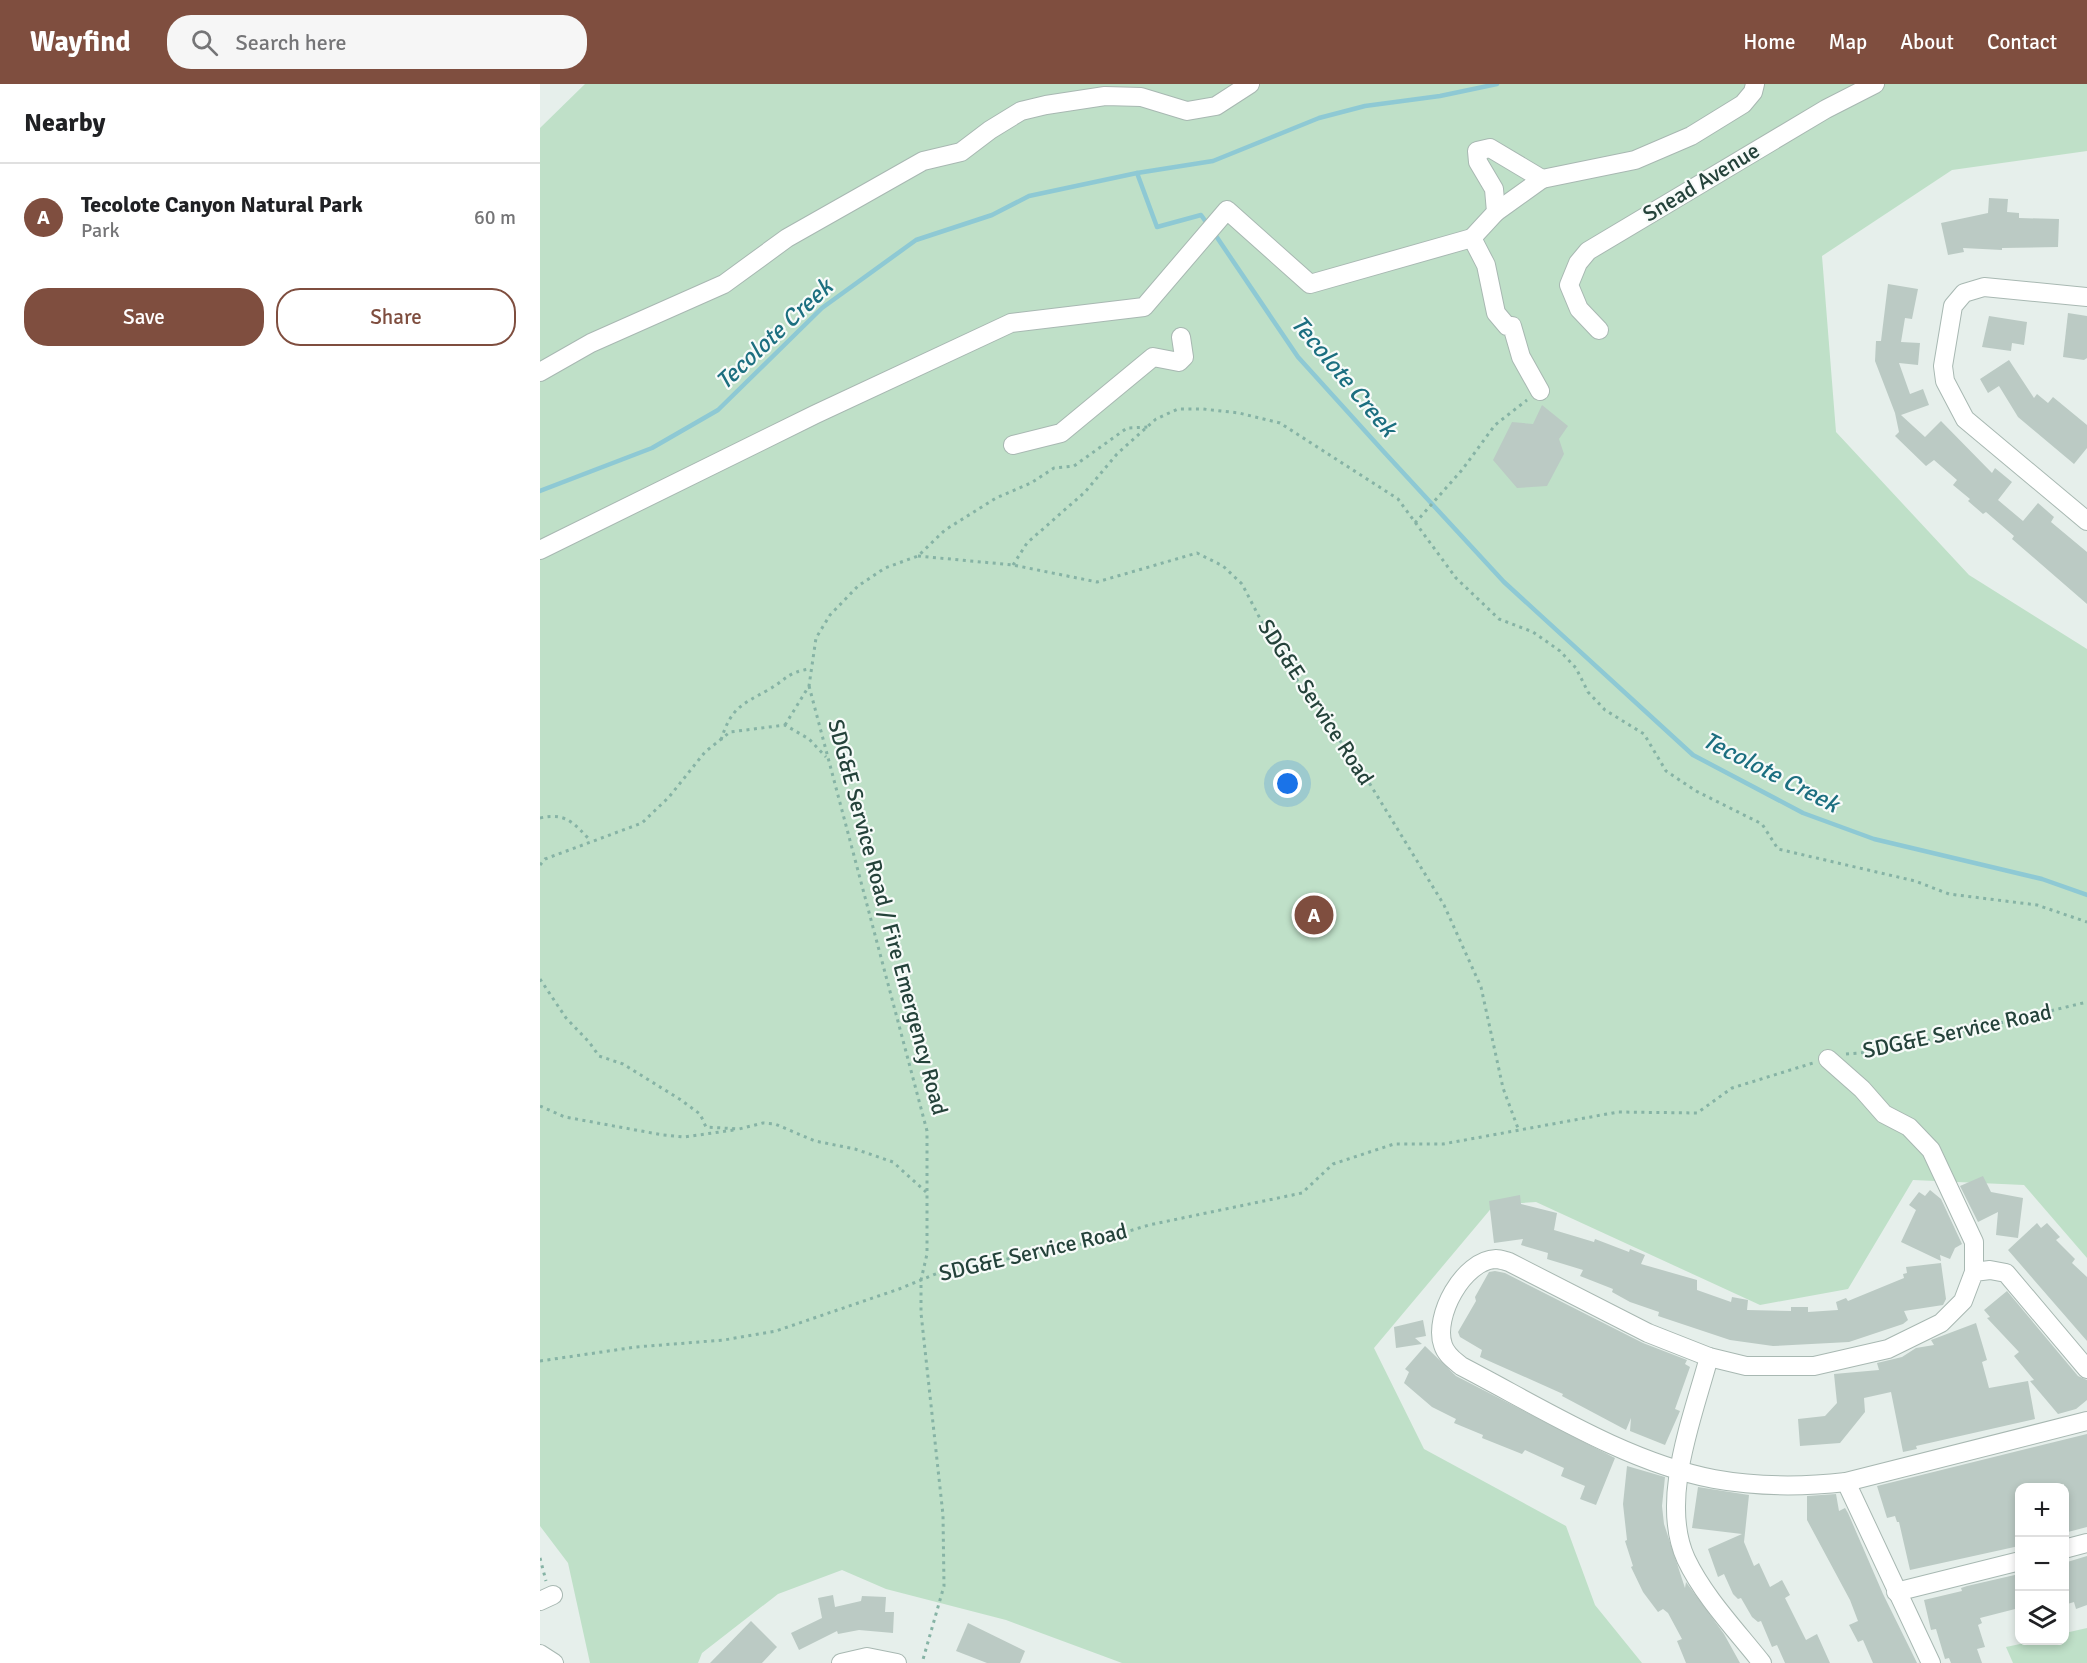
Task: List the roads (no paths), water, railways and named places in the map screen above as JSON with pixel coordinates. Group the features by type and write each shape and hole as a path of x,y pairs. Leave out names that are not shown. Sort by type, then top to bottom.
{"street":[{"path":"540,372 591,343 724,284 787,238 923,161 961,153 990,130 1021,111 1105,96 1141,97 1187,111 1216,106 1250,84"},
{"path":"540,550 816,414 1011,323 1144,307 1227,210 1310,284 1472,238 1496,212 1542,179 1635,160 1691,136 1743,104 1753,92 1755,84"},
{"name":"Snead Avenue","path":"1599,330 1580,309 1569,285 1578,263 1588,251 1826,108 1875,84"},
{"path":"1496,212 1494,189 1478,162 1476,153 1479,150 1490,147 1542,179"},
{"path":"1472,238 1486,265 1496,313 1507,326 1512,326 1521,357 1540,391"},
{"path":"2087,297 1984,287 1965,293 1953,306 1943,366 1945,381 1965,419 2087,521"},
{"path":"1013,445 1061,433 1153,357 1179,362 1184,357 1181,337"},
{"name":"SDG&E Service Road","path":"1828,1059 1862,1089 1884,1114 1909,1127 1931,1150 1974,1242 1974,1272"},
{"path":"2087,1369 2006,1273 1990,1270 1974,1272 1963,1301 1941,1323 1888,1349 1814,1366 1746,1366 1708,1357 1648,1333 1509,1262 1496,1259 1479,1264 1456,1284 1442,1319 1442,1342 1446,1353 1461,1366 1625,1450 1713,1478 1758,1485 1809,1486 1846,1482 2087,1421"},
{"path":"1708,1357 1680,1469 1674,1515 1685,1557 1700,1584 1762,1663"},
{"path":"1846,1482 1931,1663"},
{"path":"2069,1548 2087,1544"},
{"path":"1896,1592 2015,1561"},
{"path":"540,1654 554,1663"},
{"path":"841,1663 867,1657 897,1663"}],"waterway":[{"path":"1137,173 1213,161 1319,118 1365,106 1440,96 1497,84"},
{"name":"Tecolote Creek","path":"540,491 652,448 718,410 822,308 916,240 992,215 1029,196 1137,173 1157,227 1201,215 1209,226"},
{"name":"Tecolote Creek","path":"1214,233 1298,357 1384,452 1504,582 1693,755 1803,813 1874,839 2042,879 2087,895"}],"place":[{"name":"Tecolote Canyon Natural Park","path":"1314,915"}]}
